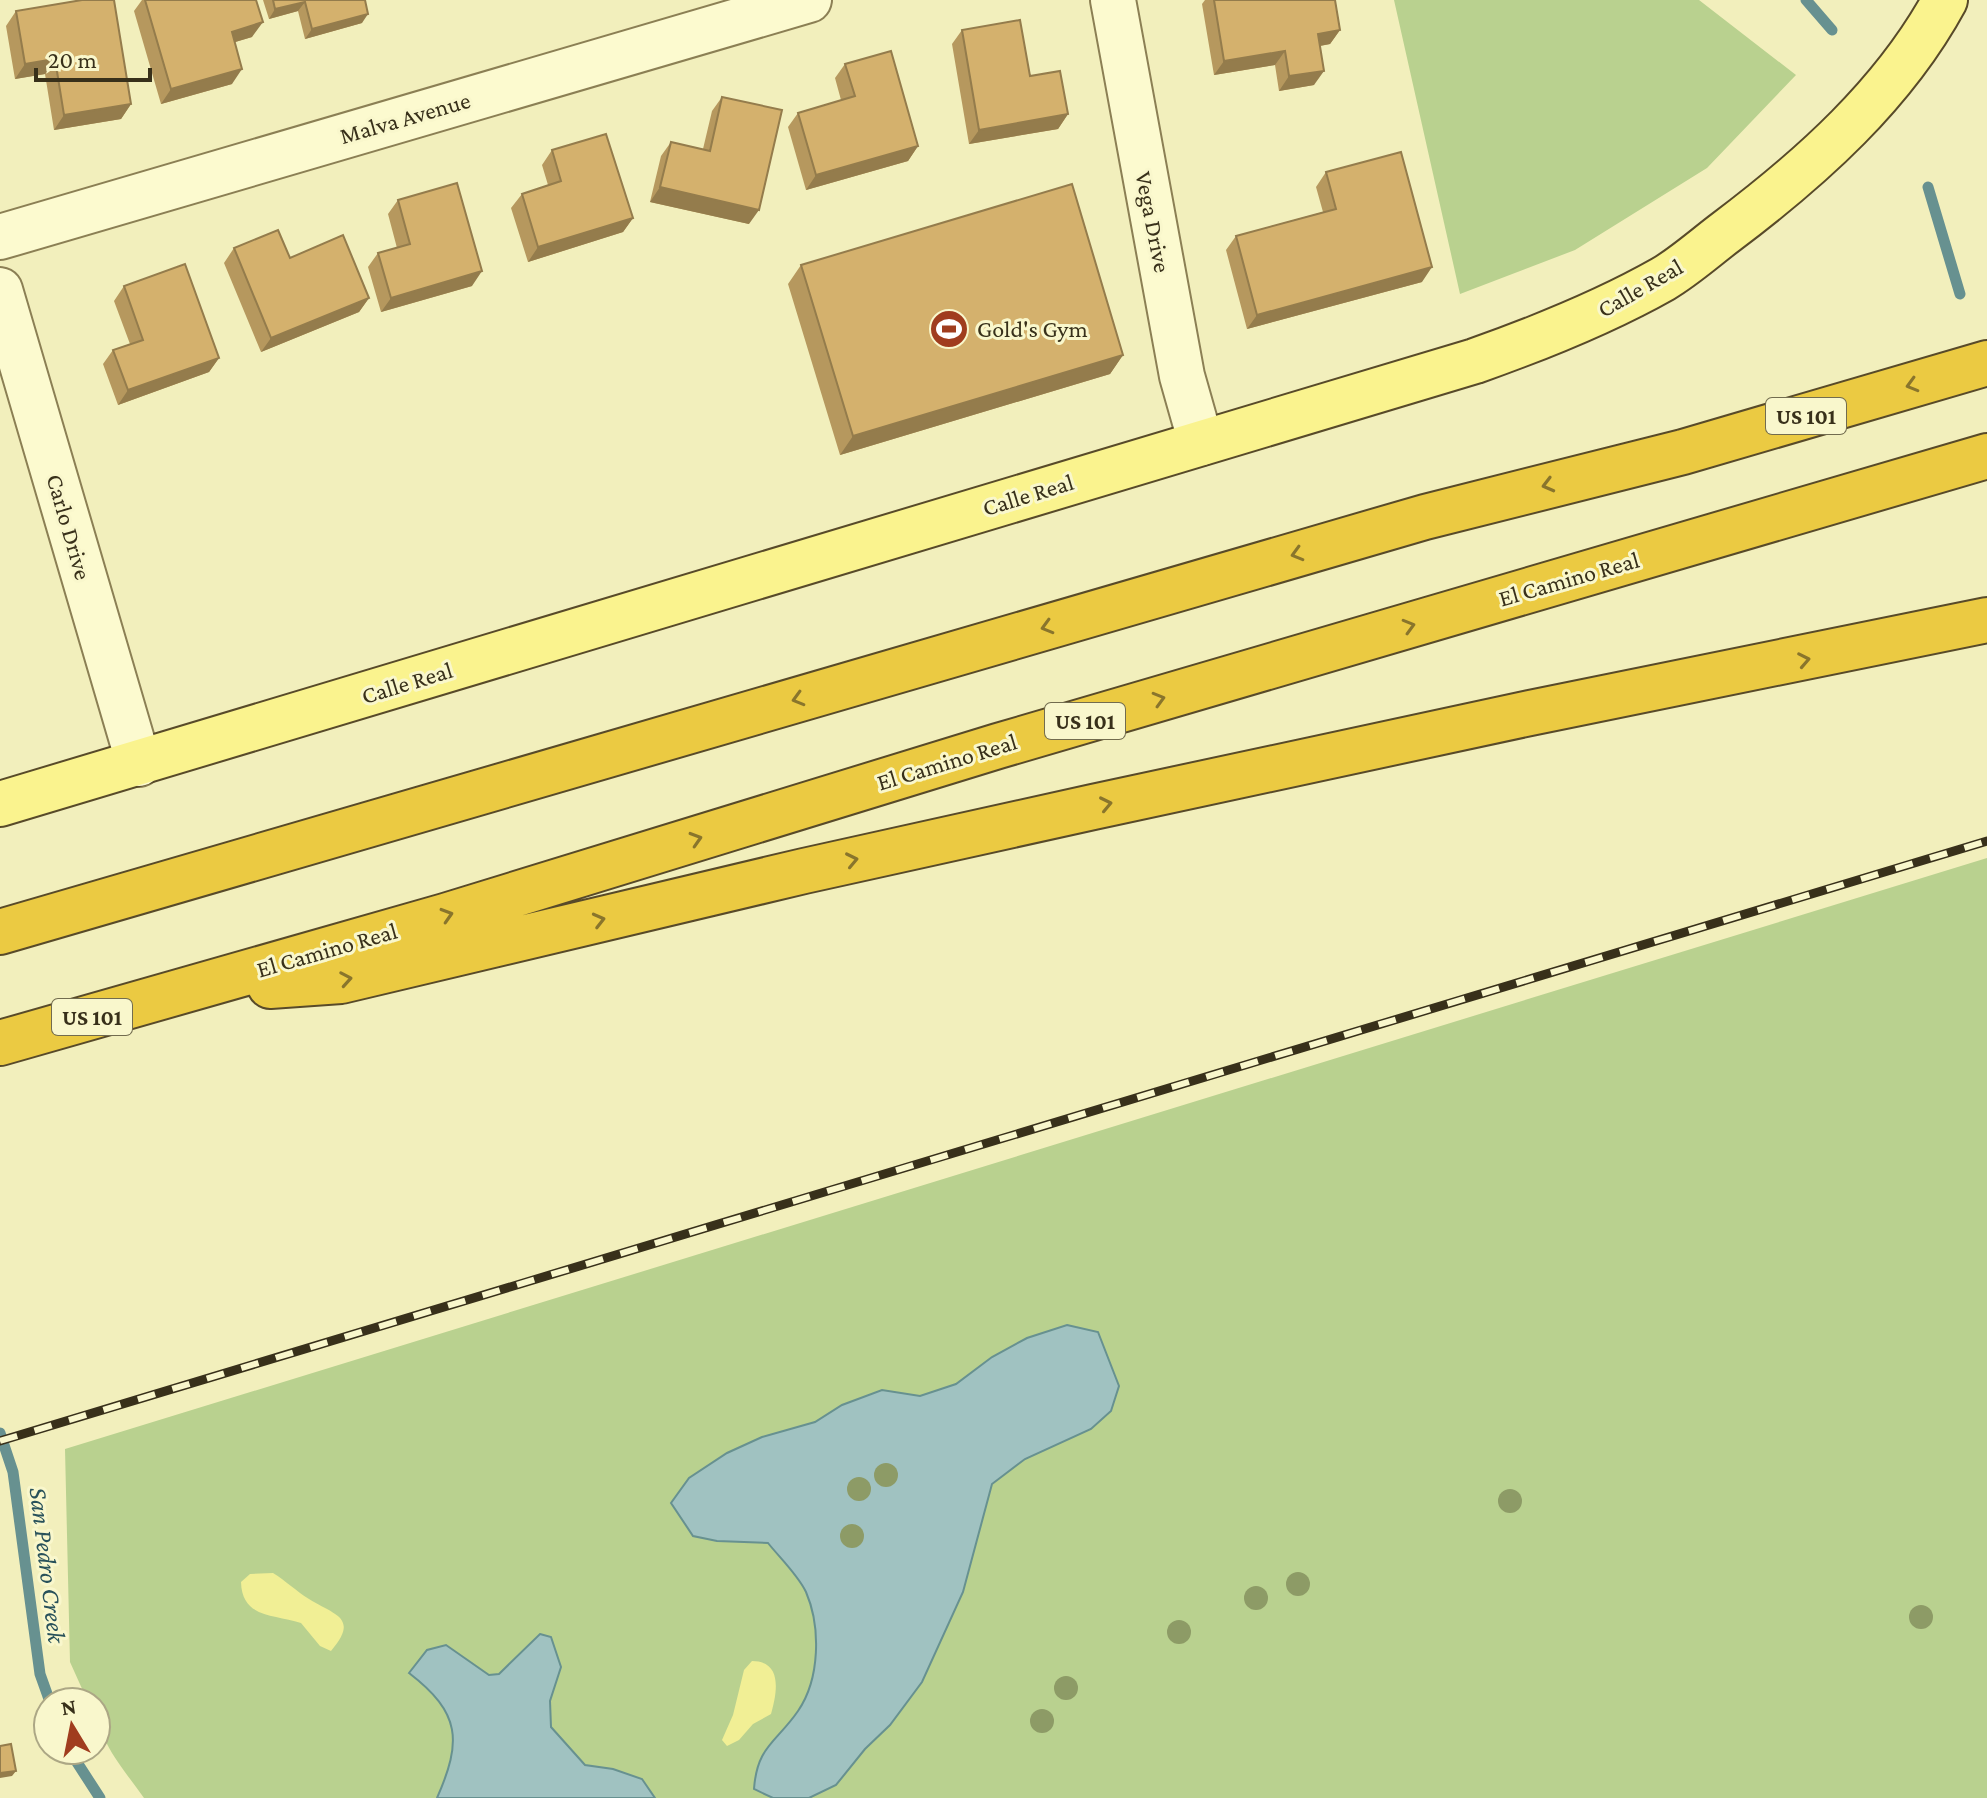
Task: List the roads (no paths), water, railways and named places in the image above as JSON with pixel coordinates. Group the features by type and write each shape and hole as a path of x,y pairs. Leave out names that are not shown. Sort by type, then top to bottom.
{"highway":[{"name":"US 101","path":"0,932 1425,517 1683,452 1987,363"},
{"name":"El Camino Real","path":"0,1043 445,916 998,746 1987,456"},
{"path":"184,992 341,981 1093,807 1530,713 1987,620"}],"main road":[{"name":"Calle Real","path":"0,804 1475,361 1566,328 1666,277 1790,184 1865,110 1927,33 1945,0"}],"street":[{"name":"Malva Avenue","path":"0,237 809,0"},
{"name":"Vega Drive","path":"1113,0 1182,376 1201,443"},
{"name":"Carlo Drive","path":"0,290 139,764"}],"water":[{"path":"1067,1325 1098,1332 1119,1386 1111,1411 1091,1429 1025,1459 992,1484 963,1592 922,1682 890,1725 865,1749 836,1785 809,1798 773,1798 754,1789 763,1754 798,1711 811,1684 816,1637 811,1606 798,1579 768,1543 717,1541 693,1536 671,1503 689,1478 727,1453 762,1437 815,1422 842,1405 882,1390 920,1396 956,1384 992,1357 1027,1338"},
{"path":"540,1634 551,1637 561,1667 550,1701 551,1727 585,1765 613,1769 642,1779 655,1798 437,1798 450,1760 452,1729 439,1701 409,1673 427,1650 446,1645 489,1675 499,1674"}],"waterway":[{"path":"1806,0 1832,30"},
{"path":"1928,187 1960,294"},
{"name":"San Pedro Creek","path":"0,1433 13,1472 40,1674 44,1686"},
{"name":"San Pedro Creek","path":"79,1766 100,1798"}],"railway":[{"path":"0,1441 1987,841"}],"place":[{"name":"Gold's Gym","path":"949,329"}]}
